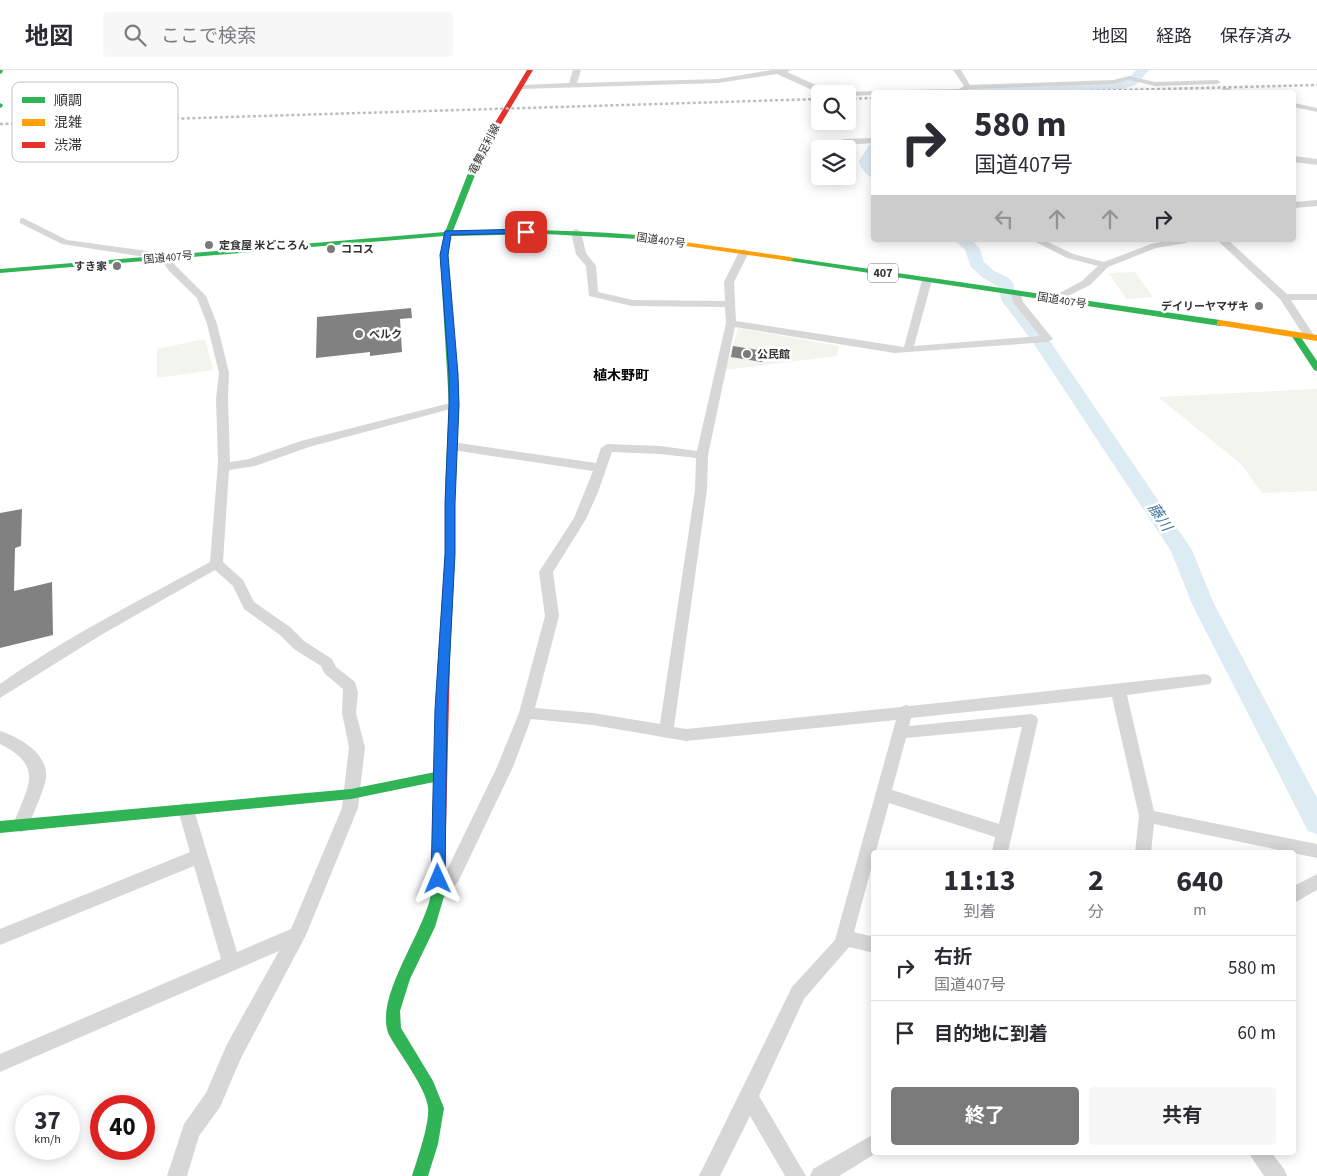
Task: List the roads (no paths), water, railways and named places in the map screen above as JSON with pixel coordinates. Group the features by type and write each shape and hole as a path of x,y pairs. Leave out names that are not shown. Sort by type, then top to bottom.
{"main road":[{"name":"竜舞足利線","path":"420,1176 430,1144 436,1108 428,1086 394,1030 393,1011 402,978 428,927 438,893 441,709 450,554 454,405 454,374 444,255 448,233 488,136 522,87 530,70"},
{"name":"国道407号","path":"0,270 448,233 576,232 639,236 1314,337"},
{"path":"1295,335 1317,368"},
{"path":"0,827 351,794 440,776"}],"street":[{"path":"572,85 577,70"},
{"path":"718,81 719,70"},
{"path":"957,70 968,87"},
{"path":"1124,70 1129,78"},
{"path":"522,87 718,81 781,71 811,86"},
{"path":"960,90 968,87 1113,82 1129,78 1155,84 1221,85"},
{"path":"856,94 871,93"},
{"path":"1296,105 1317,110"},
{"path":"856,141 871,140"},
{"path":"1296,159 1317,162"},
{"path":"1296,205 1317,203"},
{"path":"23,221 65,242 147,254 160,258 196,289 202,298 222,359 224,373 222,399 223,467 216,564"},
{"path":"576,232 581,254 591,266 593,294 613,297 632,303 730,304"},
{"path":"1041,242 1070,256 1105,265"},
{"path":"1056,299 1086,283 1105,265 1154,246 1173,242"},
{"path":"1224,242 1284,297 1314,337"},
{"path":"666,732 701,490 702,455 731,323 729,282 744,252"},
{"path":"908,350 927,280"},
{"path":"731,323 894,350 1048,339 1018,302 1016,293"},
{"path":"1284,297 1317,297"},
{"path":"223,467 251,462 305,444 454,405"},
{"path":"452,446 600,468"},
{"path":"438,893 452,877 505,767 526,713 552,616 546,572 580,519 592,492 607,448 660,450 702,455"},
{"path":"0,692 25,674 96,631 216,564"},
{"path":"176,1176 191,1131 213,1100 234,1052 297,935 350,808 357,747 349,713 350,686 330,670 327,663 299,645 285,631 249,605 238,582 216,564"},
{"path":"526,713 593,719 686,735 906,711 1099,693 1205,680"},
{"path":"1118,690 1147,816 1143,850"},
{"path":"872,850 884,794 906,711"},
{"path":"900,733 1031,720 1000,850"},
{"path":"0,737 16,745 34,760 38,777 21,825"},
{"path":"884,794 1004,833"},
{"path":"186,810 231,963"},
{"path":"1147,816 1317,851"},
{"path":"0,937 199,856"},
{"path":"709,1176 798,993 842,944 870,860"},
{"path":"1296,894 1317,881"},
{"path":"0,1063 297,935"},
{"path":"844,938 871,944"},
{"path":"749,1097 796,1176"},
{"path":"820,1176 871,1146"},
{"path":"1260,1155 1277,1176"}],"waterway":[{"name":"藤川","path":"972,90 1123,85 1133,81 1143,70"},
{"name":"藤川","path":"871,153 866,161 871,170"},
{"name":"藤川","path":"965,242 972,249 977,264 988,274 1003,281 1007,286 1009,300 1039,338 1181,550 1203,604 1317,823"}],"railway":[{"path":"1124,90 1317,85"},
{"path":"856,99 871,98"},
{"path":"178,119 811,99"},
{"path":"0,124 12,124"}],"place":[{"name":"定食屋 米どころん","path":"209,245"},
{"name":"ココス","path":"331,249"},
{"name":"すき家","path":"117,266"},
{"name":"デイリーヤマザキ","path":"1259,306"},
{"name":"ベルク","path":"359,334"},
{"name":"公民館","path":"747,354"}],"district":[{"name":"植木野町","path":"621,375"}]}
